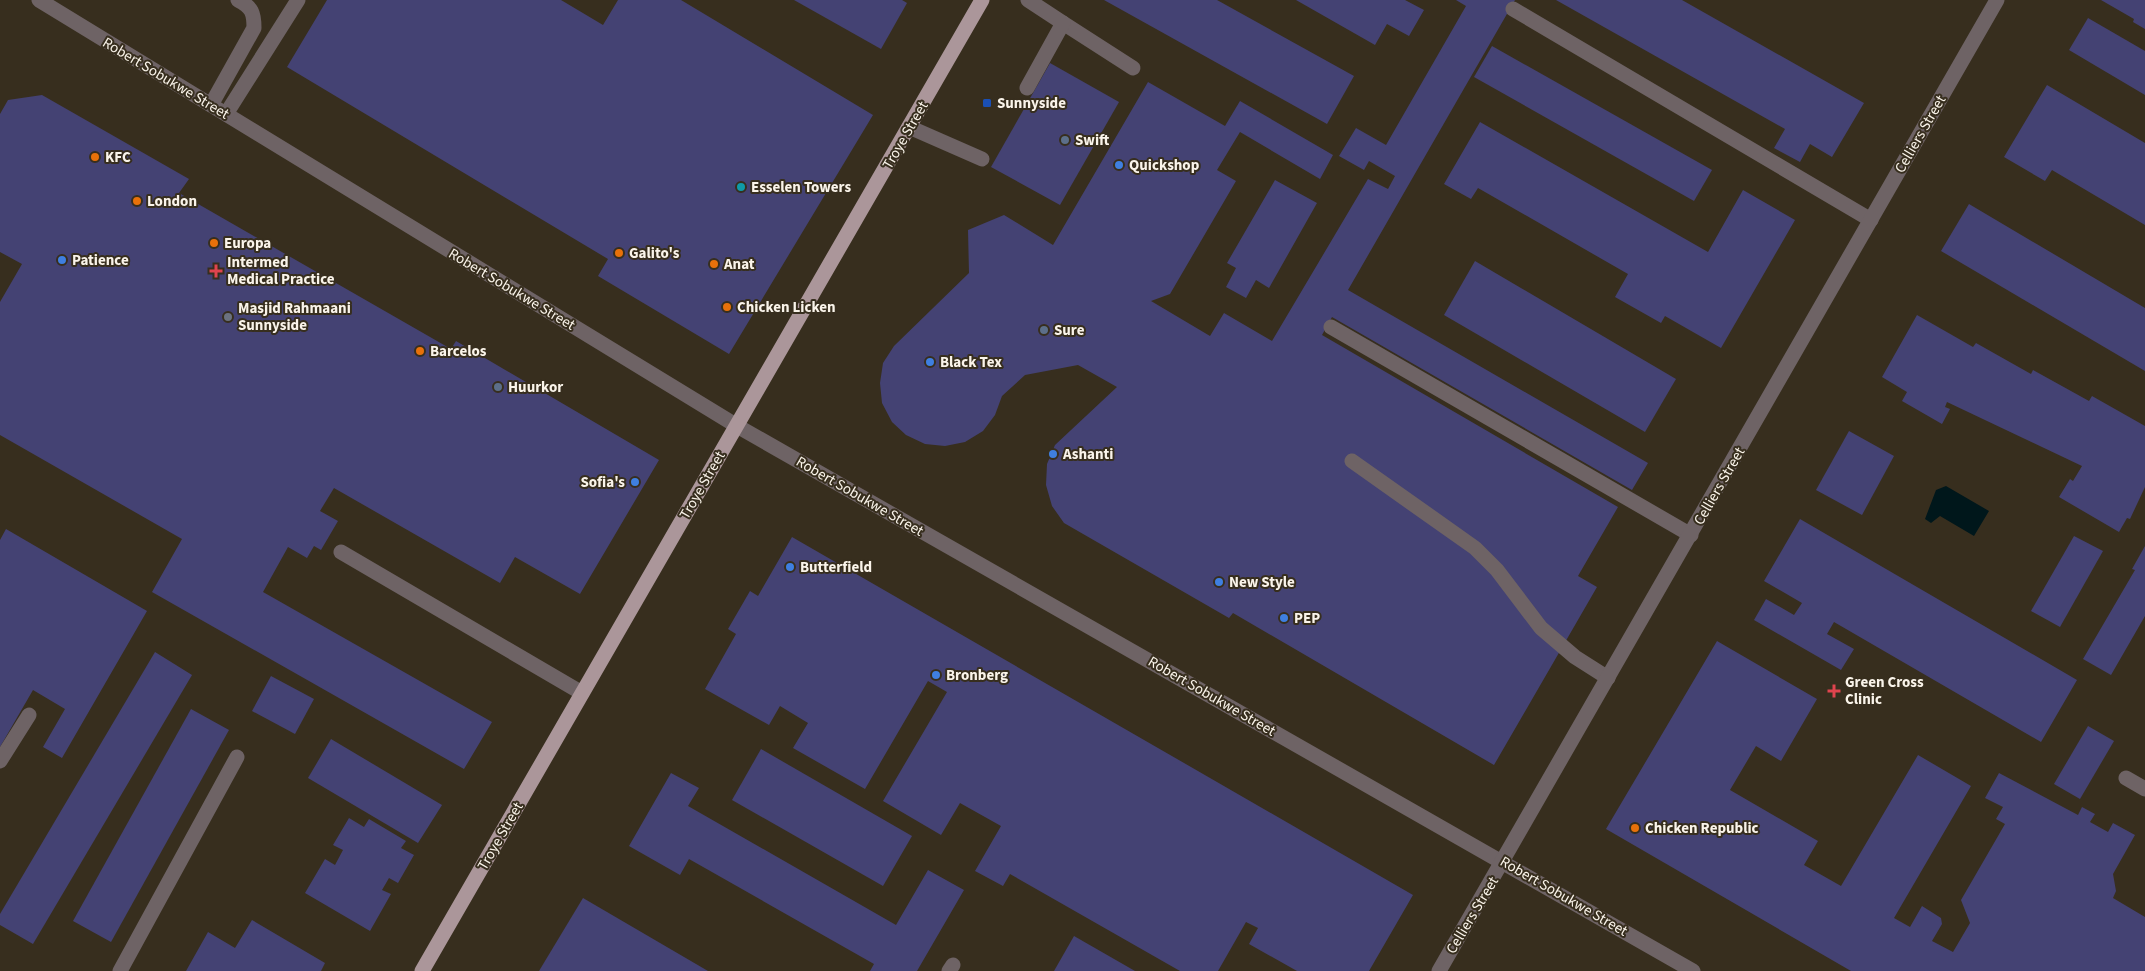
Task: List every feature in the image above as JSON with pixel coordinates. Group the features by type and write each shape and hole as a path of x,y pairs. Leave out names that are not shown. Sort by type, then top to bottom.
{"main road":[{"name":"Troye Street","path":"422,971 982,0"}],"street":[{"name":"Robert Sobukwe Street","path":"39,0 737,426 1504,861 1693,971"},
{"path":"211,105 254,28 254,15 246,4 238,0"},
{"path":"226,114 298,0"},
{"path":"1028,0 1133,68"},
{"name":"Celliers Street","path":"1439,971 1504,861 1997,0"},
{"path":"1513,9 1871,220"},
{"path":"1027,88 1062,23"},
{"path":"909,127 982,159"},
{"path":"1331,327 1690,535"},
{"path":"1352,461 1475,548 1497,570 1541,628 1575,657 1608,678"},
{"path":"341,552 582,693"},
{"path":"0,761 28,714"},
{"path":"120,971 237,757"},
{"path":"2126,778 2145,789"}],"water":[{"path":"1946,486 1989,511 1974,536 1940,516 1931,523 1925,519 1936,490"}],"building":[{"path":"327,0 561,0 603,25 618,0 681,0 873,115 729,354 598,276 608,259 287,67"},
{"path":"794,0 902,0 907,3 881,49"},
{"path":"1104,0 1217,0 1354,76 1327,124"},
{"path":"1296,0 1405,0 1424,10 1409,36 1387,24 1375,45"},
{"path":"1456,0 1515,0 1348,290 1648,463 1632,490 1332,317 1322,335 1618,507 1578,576 1597,587 1494,765 1233,613 1229,618 1064,523 1052,506 1046,485 1047,464 1055,445 1117,387 1078,365 1025,375 1002,396 995,415 983,431 965,442 945,446 925,444 906,435 892,422 882,403 880,383 883,363 894,346 969,273 968,230 1004,215 1053,245 1148,82 1225,126 1240,101 1333,155 1320,179 1240,132 1217,170 1236,181 1170,294 1151,301 1210,336 1224,313 1272,341 1368,179 1388,189 1395,176 1369,161 1364,170 1339,156 1356,128 1386,145 1466,6"},
{"path":"1556,0 1682,0 1864,103 1832,157 1810,144 1800,162 1774,148 1785,129"},
{"path":"2101,0 2145,0 2145,29 2133,22 2134,19"},
{"path":"2088,18 2145,51 2145,95 2069,50"},
{"path":"1492,46 1712,170 1694,201 1474,77"},
{"path":"1050,63 1119,102 1060,205 991,167"},
{"path":"2047,85 2145,143 2145,225 2052,170 2045,181 2004,157"},
{"path":"42,95 189,179 179,193 451,349 456,341 659,460 580,594 515,557 500,583 334,488 320,511 338,521 321,550 314,546 307,558 288,547 263,592 492,722 464,769 152,592 182,539 0,435 0,302 22,264 0,252 0,114 8,100"},
{"path":"1480,122 1708,252 1743,190 1795,220 1721,348 1665,316 1661,323 1615,297 1628,274 1478,188 1471,199 1444,184"},
{"path":"1275,180 1317,203 1269,288 1256,280 1246,298 1226,287 1236,268 1227,263"},
{"path":"1969,204 2145,308 2145,371 1941,251"},
{"path":"1475,261 1676,379 1645,432 1444,315"},
{"path":"1917,315 1973,347 1976,343 2031,374 2033,370 2089,401 2092,396 2145,426 2145,487 2130,519 2127,518 2119,532 2059,497 2070,479 2073,481 2082,466 1947,402 1945,407 1950,409 1942,424 1902,401 1907,392 1882,377"},
{"path":"1849,431 1894,456 1862,515 1816,490"},
{"path":"1800,519 2077,680 2041,742 1834,622 1827,634 1854,649 1841,670 1754,620 1766,599 1794,615 1802,603 1764,581"},
{"path":"6,529 147,611 62,758 43,747 65,709 33,690 0,747 0,540"},
{"path":"2074,536 2103,551 2060,627 2031,611"},
{"path":"792,537 1413,895 1369,971 1297,971 1249,944 1258,928 1246,922 1218,971 1180,971 1010,874 1003,886 975,871 1001,826 960,803 941,835 883,801 947,692 928,681 865,789 793,748 808,723 780,706 769,725 705,689 736,634 728,629 750,591 758,596"},
{"path":"2145,546 2145,616 2111,675 2083,659 2135,570 2132,569"},
{"path":"1717,641 1817,699 1781,761 1756,746 1730,790 1818,841 1804,865 1841,886 1918,755 1971,786 1894,918 1910,927 1922,906 1941,918 1942,924 1932,941 1953,952 1970,923 1961,900 2005,824 1996,819 2003,807 1985,798 1999,773 2078,815 2082,807 2095,814 2090,822 2108,832 2113,823 2135,835 2113,874 2116,891 2113,898 2145,917 2145,971 1851,971 1606,829"},
{"path":"155,652 192,675 33,944 0,925 0,914"},
{"path":"271,676 314,699 295,734 252,711"},
{"path":"191,709 229,730 111,942 73,921"},
{"path":"2088,726 2114,741 2080,799 2054,784"},
{"path":"331,739 442,805 418,843 308,778"},
{"path":"761,749 912,836 883,886 732,800"},
{"path":"671,773 699,788 688,806 896,925 928,870 964,890 917,971 870,971 874,964 689,859 680,875 629,846"},
{"path":"349,818 364,827 369,819 406,841 401,848 414,855 398,883 389,878 382,890 391,894 370,931 305,893 325,859 335,865 343,850 333,845"},
{"path":"583,898 708,971 539,971"},
{"path":"252,920 325,963 321,971 186,971 208,932 235,948"},
{"path":"1074,936 1135,971 1054,971"}],"place":[{"name":"Sunnyside","path":"987,103"},
{"name":"Swift","path":"1065,140"},
{"name":"KFC","path":"95,157"},
{"name":"Quickshop","path":"1119,165"},
{"name":"Esselen Towers","path":"741,187"},
{"name":"London","path":"137,201"},
{"name":"Europa","path":"214,243"},
{"name":"Galito's","path":"619,253"},
{"name":"Patience","path":"62,260"},
{"name":"Anat","path":"714,264"},
{"name":"Intermed Medical Practice","path":"216,271"},
{"name":"Chicken Licken","path":"727,307"},
{"name":"Masjid Rahmaani Sunnyside","path":"228,317"},
{"name":"Sure","path":"1044,330"},
{"name":"Barcelos","path":"420,351"},
{"name":"Black Tex","path":"930,362"},
{"name":"Huurkor","path":"498,387"},
{"name":"Ashanti","path":"1053,454"},
{"name":"Sofia's","path":"635,482"},
{"name":"Butterfield","path":"790,567"},
{"name":"New Style","path":"1219,582"},
{"name":"PEP","path":"1284,618"},
{"name":"Bronberg","path":"936,675"},
{"name":"Green Cross Clinic","path":"1834,691"},
{"name":"Chicken Republic","path":"1635,828"}]}
